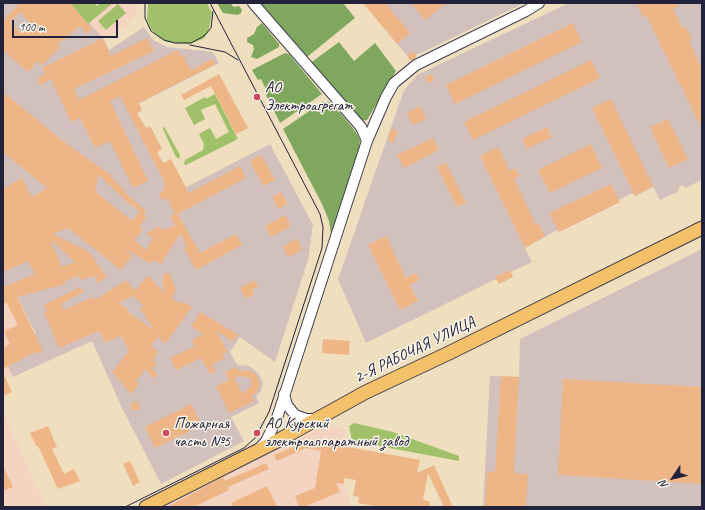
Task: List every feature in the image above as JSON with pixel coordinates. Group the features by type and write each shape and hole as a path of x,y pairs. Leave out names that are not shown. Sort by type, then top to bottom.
{"main road":[{"name":"2-Я РАБОЧАЯ УЛИЦА","path":"146,507 257,452 366,392 449,353 702,228"}],"street":[{"path":"253,3 361,127 367,141"},
{"path":"257,452 273,428 367,141 386,97 394,83 405,72 539,3"},
{"path":"284,394 287,405 295,415 309,420 319,418"}],"shaded area":[{"path":"3,3 70,3 103,38 109,50 144,27 153,40 167,47 213,52 219,63 138,104 142,110 137,114 146,128 150,126 162,149 157,152 177,192 270,144 313,225 308,260 275,362 240,337 230,352 237,365 249,366 258,373 263,382 261,391 256,396 259,403 231,417 244,441 161,484 121,406 92,341 13,377 4,358 27,338 36,334 12,286 3,290"},
{"path":"70,3 140,3 135,17 107,38 92,29"},
{"path":"363,3 524,3 423,52 416,55 413,51 407,56"},
{"path":"569,3 702,3 702,180 685,188 683,185 678,188 679,191 660,200 653,187 635,196 633,193 619,200 620,202 559,232 557,230 525,248 532,262 511,272 510,270 496,279 366,343 338,279 404,90 417,75"},
{"path":"702,249 702,507 483,507 490,376 519,377 520,339"},
{"path":"12,286 36,334 4,358 13,377 3,381 3,290"},
{"path":"3,411 46,507 3,507"},
{"path":"329,424 343,427 348,446 344,484 352,507 159,507"}],"green space":[{"path":"70,3 94,3 97,6 100,3 113,3 88,24"},
{"path":"148,3 207,3 212,13 208,33 203,39 189,44 166,42 158,37 151,29 147,20"},
{"path":"217,3 230,3 234,7 239,6 242,10 241,13 238,15 223,13"},
{"path":"256,3 343,3 355,18 307,57"},
{"path":"118,4 126,13 106,30 98,21"},
{"path":"262,23 279,44 279,47 257,59 251,57 254,49 253,45 247,42 247,38 254,34 257,27"},
{"path":"339,42 354,61 375,43 396,71 367,120 362,121 309,64"},
{"path":"285,53 289,54 322,94 280,123 266,95 268,93 261,79 258,80 252,70"},
{"path":"215,94 238,139 186,165 184,164 185,160 203,150 204,144 199,134 210,128 216,139 229,132 215,104 201,110 205,119 194,125 185,108 205,97 206,99"},
{"path":"324,101 332,103 356,132 360,140 359,150 331,234 329,221 322,204 283,129"},
{"path":"162,127 165,128 180,155 179,159 176,157"},
{"path":"354,423 393,432 459,456 459,461 352,441 349,426"}],"building":[{"path":"20,3 70,3 92,29 87,34 80,26 57,45 60,48 41,66 38,60 28,72 3,50 3,21","holes":["20,12 31,24 21,33 10,22"]},
{"path":"363,3 385,3 410,33 397,44"},
{"path":"411,3 446,3 425,20"},
{"path":"641,3 676,3 678,7 673,9 683,29 686,27 692,40 689,41 702,68 702,129 646,15 643,17 637,5"},
{"path":"573,23 582,42 455,104 446,85"},
{"path":"103,38 111,56 147,38 154,51 74,89 79,100 177,50 181,56 183,55 191,70 212,59 216,64 139,103 142,110 137,113 146,128 150,126 162,149 157,152 163,163 171,159 189,193 240,166 246,178 178,214 200,253 236,234 242,245 196,270 184,248 187,247 180,234 161,264 154,260 151,264 124,248 132,256 121,270 68,228 53,234 89,252 107,277 97,283 95,276 81,280 79,276 65,281 66,284 17,297 43,351 38,354 36,352 3,369 3,348 10,344 4,331 18,325 6,302 3,304 3,287 35,274 28,261 3,272 3,189 22,178 32,197 47,188 3,152 3,92 63,141 112,176 111,177 126,192 124,192 146,211 143,215 146,218 139,227 143,230 134,240 146,250 153,238 146,234 157,227 165,230 175,225 170,216 175,213 167,198 162,200 159,194 165,190 163,187 166,185 120,96 110,101 148,181 133,188 110,141 95,148 80,118 71,122 51,79 40,85 37,78 45,74 42,68","holes":["99,175 127,202 140,211 132,221 95,191","50,239 75,262 62,267"]},
{"path":"410,52 414,52 416,56 414,60 410,60 408,58 408,54"},
{"path":"591,60 600,78 473,140 464,122"},
{"path":"219,74 248,128 236,134 211,86 184,100 181,95"},
{"path":"431,74 434,80 428,83 425,77"},
{"path":"611,99 653,186 635,196 592,108"},
{"path":"420,106 426,119 413,125 407,113"},
{"path":"668,119 688,159 669,168 650,127"},
{"path":"547,127 552,137 527,149 522,139"},
{"path":"391,129 398,131 394,143 388,140"},
{"path":"433,138 439,150 404,168 397,155"},
{"path":"591,144 602,168 550,193 538,170"},
{"path":"498,147 510,171 515,168 520,176 514,179 536,225 539,224 545,236 525,248 480,156"},
{"path":"261,155 275,180 263,186 250,161"},
{"path":"446,163 466,203 457,207 437,167"},
{"path":"611,184 620,202 559,232 549,213"},
{"path":"281,192 288,204 278,209 272,197"},
{"path":"285,215 291,226 271,237 265,226"},
{"path":"386,236 406,278 416,273 419,280 410,285 418,301 400,310 368,245"},
{"path":"297,238 302,250 288,257 283,247"},
{"path":"510,270 513,277 499,284 495,277"},
{"path":"170,273 176,290 172,298 177,302 185,303 192,307 165,344 158,337 151,346 158,352 153,360 157,365 152,368 158,375 153,379 146,369 136,381 139,384 132,394 123,386 124,385 112,372 129,351 121,336 105,343 99,331 59,348 44,312 47,311 44,305 80,287 83,292 61,304 64,310 93,297 95,300 126,280 135,291 148,275 163,292 163,274","holes":["133,296 144,306 140,308 154,330 127,311 128,309 119,303"]},
{"path":"254,280 258,287 252,290 254,294 246,299 240,288"},
{"path":"200,312 238,335 233,341 216,331 228,352 223,354 225,358 212,365 216,371 210,374 201,358 176,370 170,358 195,346 192,340 203,334 191,326"},
{"path":"323,339 350,341 349,355 322,353"},
{"path":"236,367 238,370 251,371 257,376 260,385 256,393 252,396 254,401 229,413 216,386 229,380 225,372","holes":["244,376 251,379 251,387 242,393 234,377"]},
{"path":"3,373 12,392 3,396"},
{"path":"501,376 519,377 514,473 528,474 526,507 485,507 487,471 495,472"},
{"path":"563,379 702,387 702,484 558,475"},
{"path":"137,401 140,409 133,411 130,404"},
{"path":"191,404 202,425 155,448 145,427"},
{"path":"48,426 57,447 52,449 64,474 74,469 80,481 58,489 38,446 36,446 30,433"},
{"path":"305,442 354,448 420,460 417,473 434,465 453,507 444,507 428,473 423,500 430,501 429,507 379,507 358,503 359,497 353,496 356,480 344,478 344,484 336,483 340,492 306,506 307,507 299,507 295,496 315,488 321,451 306,448 277,461 274,455"},
{"path":"130,461 140,482 133,486 123,464"},
{"path":"266,463 269,469 228,487 229,490 194,507 167,507 223,477 225,481"},
{"path":"3,466 13,487 3,491"},
{"path":"267,486 277,507 233,507 231,503"}],"tram line":[{"path":"145,3 145,18 151,31 164,40 175,43 191,43 204,36 211,28 213,11"},
{"path":"125,507 244,448 255,438 269,412 322,248 323,227 320,214 210,3"},
{"path":"190,45 225,52 238,60"}],"place":[{"name":"АО Электроагрегат","path":"257,97"},
{"name":"Пожарная часть №5","path":"166,433"},
{"name":"АО Курский электроаппаратный завод","path":"257,433"}]}
